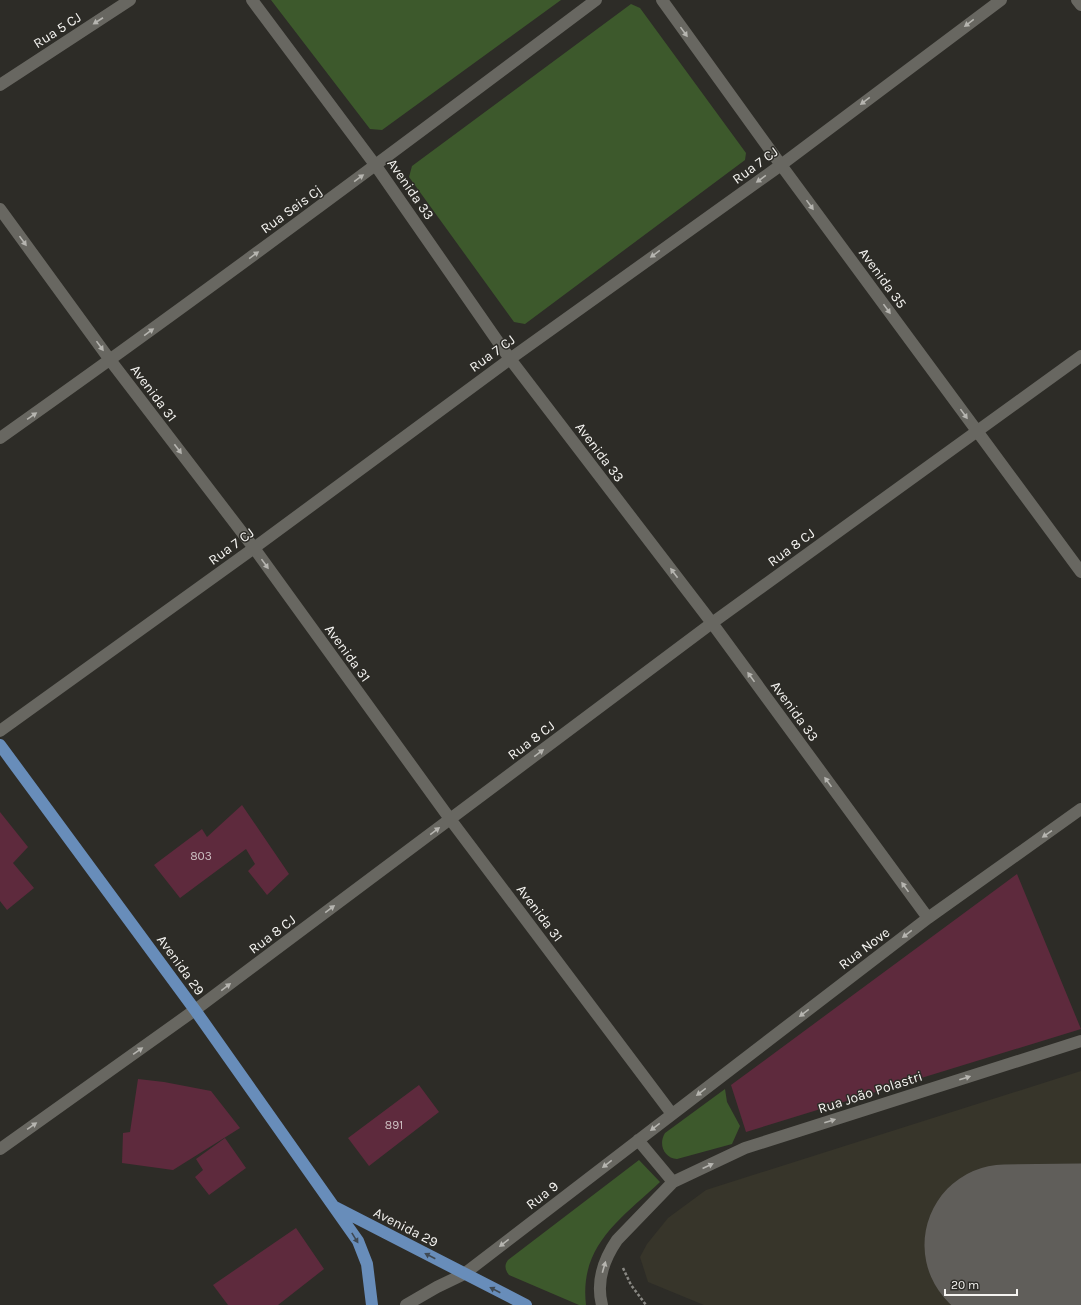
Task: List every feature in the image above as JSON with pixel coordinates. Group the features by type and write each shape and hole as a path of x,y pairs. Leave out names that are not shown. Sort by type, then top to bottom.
{"main road":[{"name":"Avenida 29","path":"0,745 195,1010 358,1242 367,1264 372,1305"},
{"name":"Avenida 29","path":"333,1206 526,1305"}],"street":[{"name":"Rua 5 CJ","path":"0,85 130,0"},
{"name":"Avenida 33","path":"252,0 376,166 510,359 712,623 928,918"},
{"name":"Rua Seis Cj","path":"0,438 110,360 376,166 596,0"},
{"name":"Avenida 35","path":"662,0 781,165 1081,572"},
{"name":"Rua 7 CJ","path":"0,731 254,548 510,359 781,165 1001,0"},
{"path":"1077,0 1081,5"},
{"name":"Avenida 31","path":"0,209 110,360 254,548 450,819 672,1114"},
{"name":"Rua 8 CJ","path":"0,1149 195,1010 712,623 1081,356"},
{"name":"Rua Nove","path":"638,1140 928,918 1080,810"},
{"name":"Rua João Polastri","path":"673,1182 745,1148 1081,1041"},
{"path":"602,1305 600,1289 602,1276 610,1251 617,1240 673,1182 638,1140"},
{"name":"Rua 9","path":"406,1305 437,1287 464,1274 638,1140"}],"path":[{"path":"617,1240 619,1256 624,1271 631,1285 646,1305"}],"shaded area":[{"path":"1081,1071 1081,1305 704,1305 648,1282 640,1257 647,1244 668,1218 706,1190"}],"green space":[{"path":"271,0 561,0 382,130 370,129"},
{"path":"631,4 640,8 746,153 745,160 525,324 514,322 409,177 412,166"},
{"path":"725,1089 727,1102 740,1126 732,1144 677,1159 669,1156 662,1146 665,1133"},
{"path":"639,1160 660,1182 618,1221 596,1249 589,1266 586,1284 586,1305 579,1305 509,1275 506,1268 508,1260"}],"building":[{"path":"242,805 289,874 267,895 248,871 255,864 246,849 180,898 154,865 202,829 207,837"},
{"path":"0,812 28,847 13,863 34,888 7,910 0,901"},
{"path":"1017,874 1081,1029 746,1132 731,1085"},
{"path":"138,1079 164,1082 211,1091 240,1128 173,1170 122,1163 123,1133 130,1132"},
{"path":"419,1085 439,1112 369,1166 348,1138"},
{"path":"225,1138 246,1168 209,1195 195,1177 203,1170 196,1159"},
{"path":"296,1228 324,1269 278,1305 228,1305 213,1285"}],"taxiway":[{"path":"1030,1305 1029,1292 1036,1273 1042,1265 1059,1253 1081,1245"}],"runway":[{"path":"1005,1245 1081,1244"}]}
